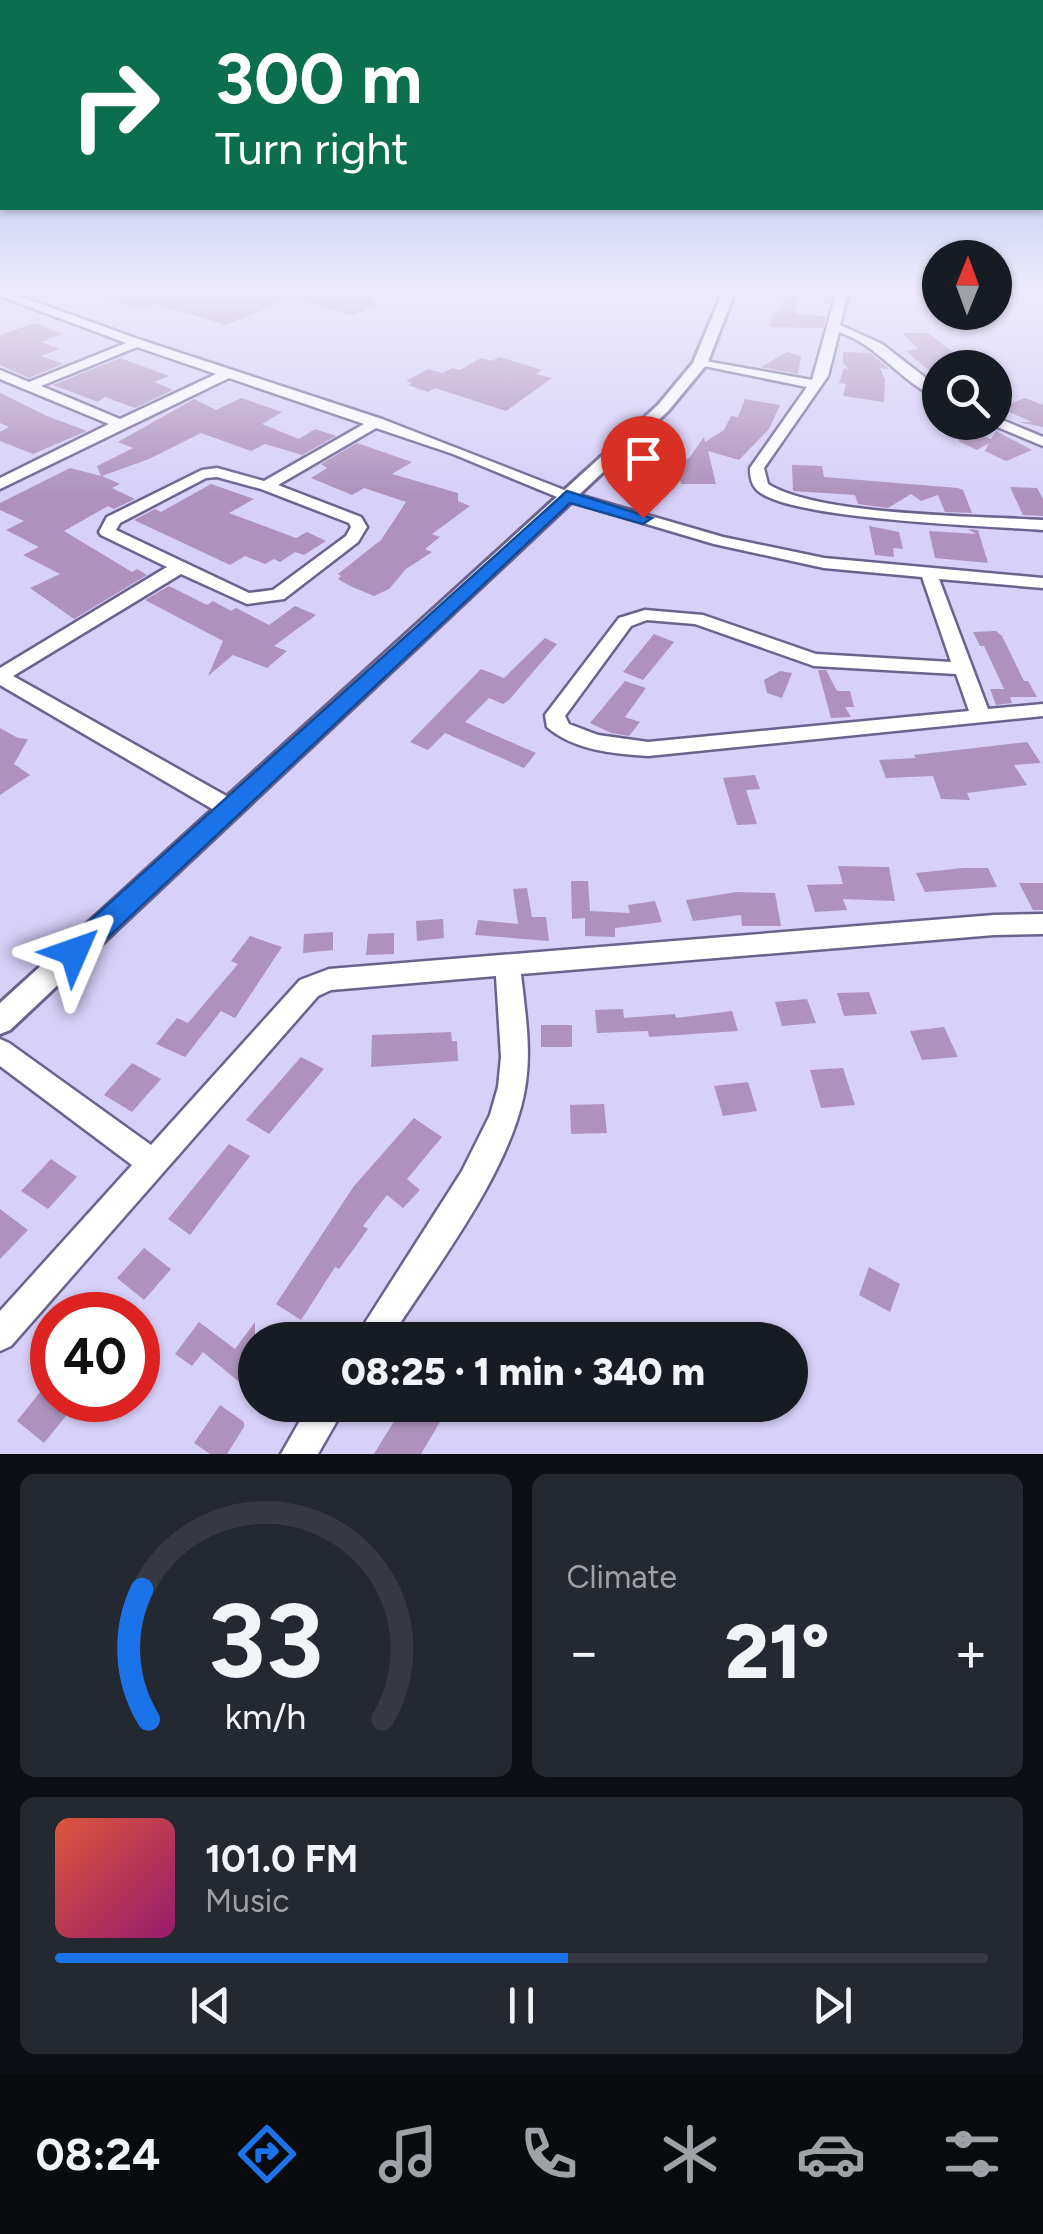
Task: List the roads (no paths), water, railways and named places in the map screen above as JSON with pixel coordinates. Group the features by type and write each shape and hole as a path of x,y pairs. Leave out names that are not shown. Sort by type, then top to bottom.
{"street":[{"path":"30,386 103,357"},
{"path":"179,357 458,450 567,496 796,558 1043,582"},
{"path":"0,1022 663,408 703,357"},
{"path":"827,357 822,376 757,468 757,479 766,490 804,503 854,510 1043,525"},
{"path":"894,357 922,380"},
{"path":"700,364 816,385"},
{"path":"3,479 229,373"},
{"path":"0,374 120,424"},
{"path":"266,486 376,422"},
{"path":"1012,428 1043,442"},
{"path":"209,472 266,486 355,520 360,527 289,587 262,600 247,599 107,532 109,524 209,472"},
{"path":"178,568 0,676 229,808"},
{"path":"930,574 980,716"},
{"path":"960,668 814,660 697,619 645,615 625,622 554,722 560,729 608,744 648,749 1043,710"},
{"path":"0,1335 309,988 329,980 1043,924"},
{"path":"381,1322 469,1182 507,1109 514,1058 508,965"},
{"path":"0,1051 151,1162"},
{"path":"298,1454 318,1422"}]}
